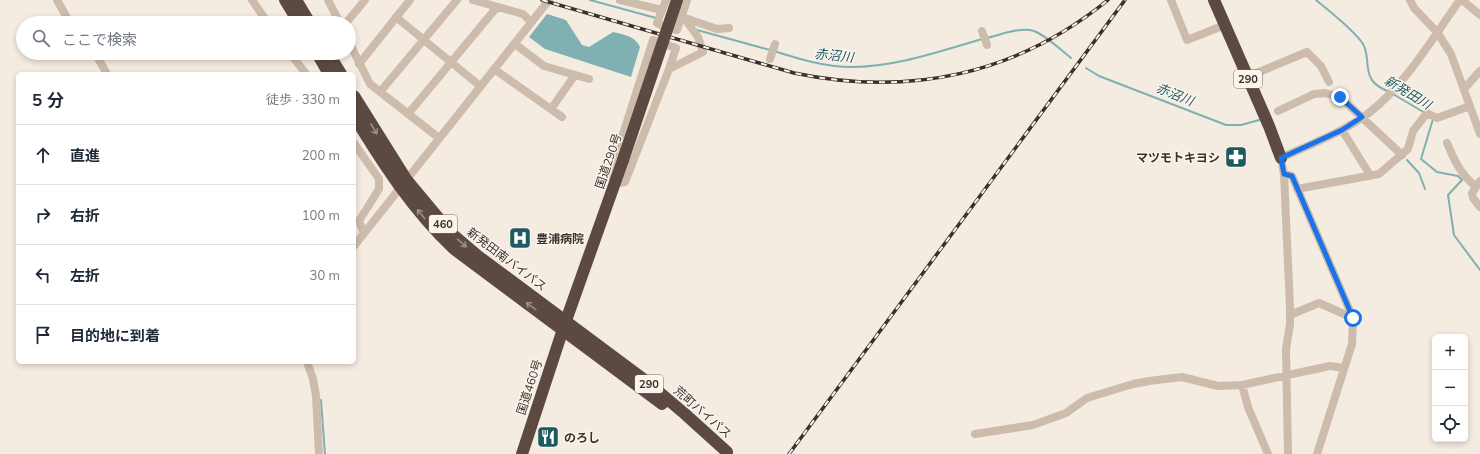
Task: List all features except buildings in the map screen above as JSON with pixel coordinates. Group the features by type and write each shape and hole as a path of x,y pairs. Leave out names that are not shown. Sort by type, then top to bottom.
{"highway":[{"path":"285,0 295,16"},
{"path":"296,0 306,16"},
{"name":"国道290号","path":"564,325 616,183 677,0"},
{"name":"290","path":"1214,0 1269,126 1281,158"},
{"path":"321,60 328,72"},
{"path":"332,60 340,72"},
{"name":"新発田南バイパス","path":"356,100 403,184"},
{"name":"新発田南バイパス","path":"356,119 376,154 403,184 463,244 564,325"},
{"name":"荒町バイパス","path":"564,325 646,381 729,453"},
{"name":"国道460号","path":"522,454 564,325"}],"street":[{"path":"57,0 66,16"},
{"path":"252,0 263,16"},
{"path":"328,0 336,16"},
{"path":"352,16 365,0"},
{"path":"359,64 410,0"},
{"path":"380,92 457,0"},
{"path":"473,0 523,14 531,22"},
{"path":"356,243 438,138 549,0"},
{"path":"620,0 662,10"},
{"path":"666,0 657,23 677,30 684,17 687,0"},
{"path":"1170,0 1187,40 1225,25"},
{"path":"1410,0 1414,8 1437,32 1451,54 1480,134"},
{"path":"1288,454 1286,349 1290,315 1284,174 1281,158 1342,130 1362,117 1392,93 1461,0 1480,14"},
{"path":"408,114 497,7"},
{"path":"396,17 480,86"},
{"path":"684,17 717,28 729,28"},
{"path":"669,69 703,52 698,37 684,17"},
{"path":"982,31 987,45"},
{"path":"653,40 676,48 669,69 625,182 616,183 610,175 653,40"},
{"path":"515,44 544,66 589,79"},
{"path":"770,59 775,44"},
{"path":"1247,77 1307,52 1321,66 1329,82"},
{"path":"356,57 370,84 438,138"},
{"path":"99,60 106,72"},
{"path":"295,60 304,72"},
{"path":"494,69 562,117"},
{"path":"1464,89 1480,71"},
{"path":"551,109 575,75"},
{"path":"1278,111 1314,94 1325,93 1340,97 1402,155"},
{"path":"1297,188 1379,174 1408,149 1413,131 1426,115 1437,118 1470,106"},
{"path":"1342,130 1370,175"},
{"path":"1446,143 1455,164 1466,178 1478,184 1472,193 1473,198 1480,207"},
{"path":"356,146 378,179 379,189 359,221 364,233"},
{"path":"1284,174 1292,176 1353,318 1352,344 1316,454"},
{"path":"1290,315 1319,303 1353,318"},
{"path":"308,364 314,379 320,454"},
{"path":"974,434 1033,426 1066,413 1087,398 1133,384 1149,381 1182,377 1218,386 1242,385 1330,366 1344,368"},
{"path":"1242,385 1248,407 1268,454"}],"water":[{"path":"547,14 566,20 582,45 589,47 613,32 625,35 635,40 640,47 631,77 545,49 529,37"}],"waterway":[{"name":"赤沼川","path":"590,0 656,18"},
{"name":"新発田川","path":"1316,0 1354,33 1363,44 1367,59 1368,71 1372,80 1378,86 1389,92"},
{"name":"赤沼川","path":"697,30 770,50"},
{"name":"赤沼川","path":"987,38 1014,31 1035,31 1045,37 1071,58"},
{"name":"赤沼川","path":"774,51 802,60 841,67 851,67 885,64 918,58 982,39"},
{"name":"赤沼川","path":"1086,68 1099,76 1226,125 1241,125 1259,120"},
{"name":"新発田川","path":"1393,94 1425,113"},
{"name":"新発田川","path":"1433,119 1421,159 1437,172 1458,176 1462,180 1448,195 1454,235 1480,270"},
{"name":"赤沼川","path":"1407,160 1419,173 1425,189"},
{"path":"321,400 325,454"}],"railway":[{"path":"542,0 794,73 837,80 879,82 920,80 960,74 999,62 1036,46 1073,26 1108,0"},
{"path":"789,454 1125,0"}],"place":[{"name":"マツモトキヨシ","path":"1236,157"},
{"name":"豊浦病院","path":"520,238"},
{"name":"のろし","path":"548,437"}],"route":[{"path":"1340,97 1362,117 1342,130 1281,158 1284,174 1292,176 1353,318"}]}
